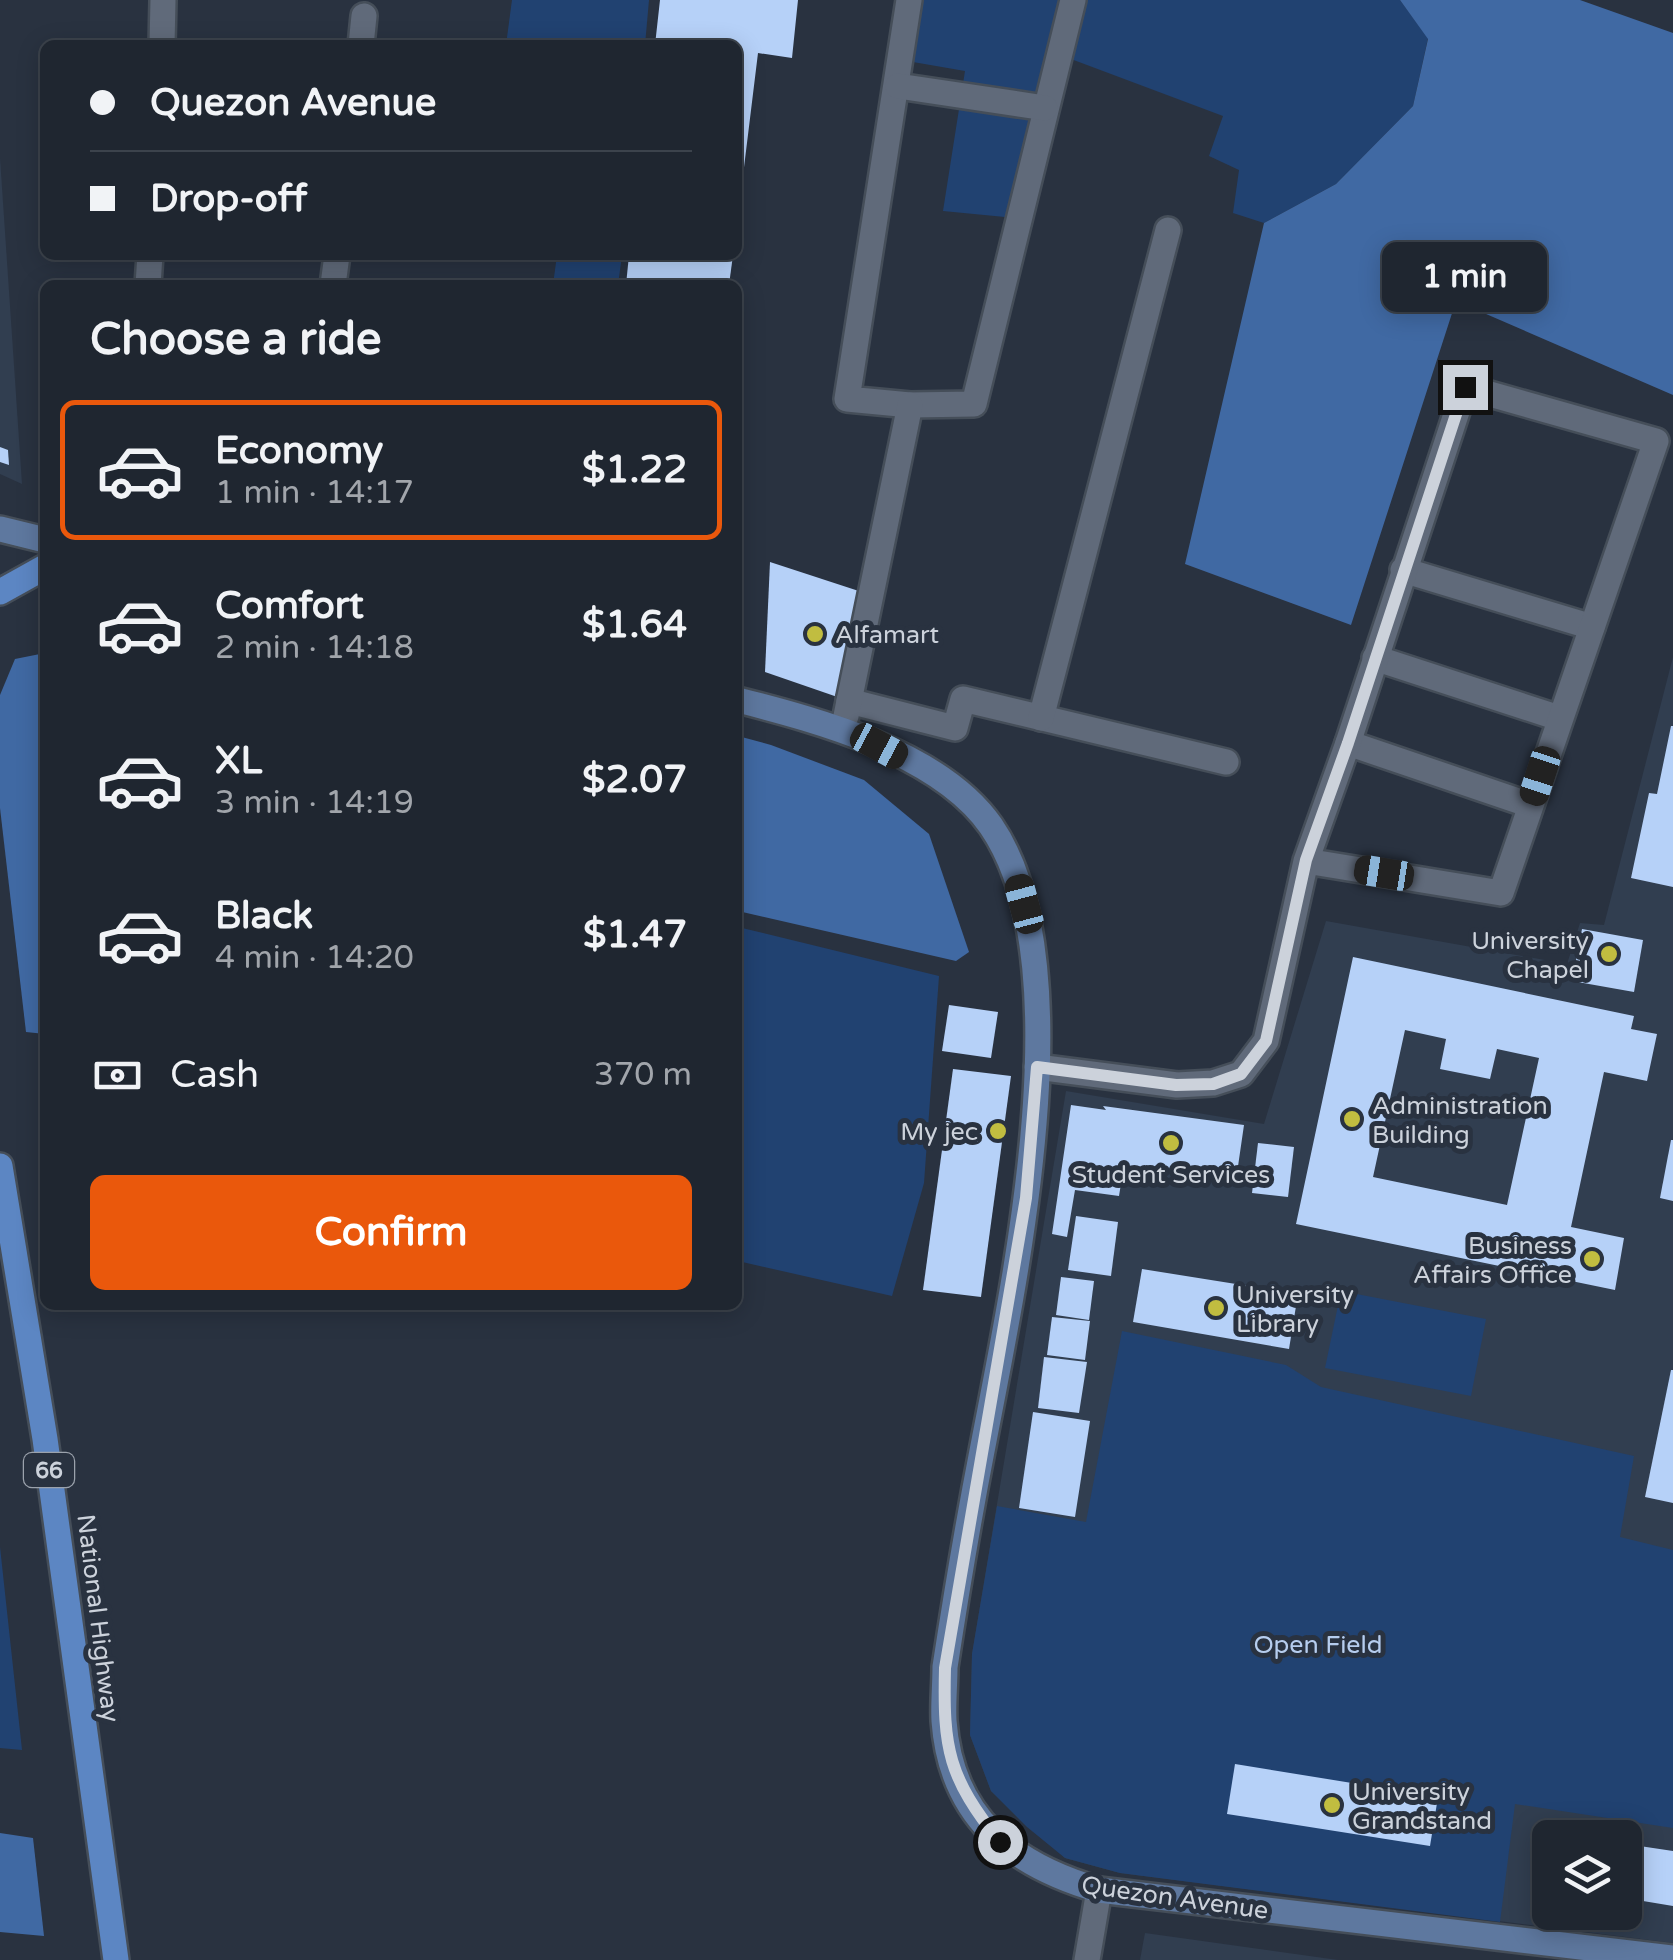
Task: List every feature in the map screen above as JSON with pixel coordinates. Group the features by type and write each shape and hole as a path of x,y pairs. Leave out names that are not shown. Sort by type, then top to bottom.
{"main road":[{"path":"0,528 40,539"},
{"path":"0,592 40,570"},
{"name":"Quezon Avenue","path":"742,701 843,730 943,780 990,824 1016,878 1030,929 1037,996 1037,1067 1026,1198 945,1668 944,1720 950,1757 968,1802 1000,1842 1028,1863 1066,1881 1098,1890 1673,1958"},
{"name":"National Highway","path":"0,1166 45,1439 116,1960"}],"street":[{"path":"162,40 163,0"},
{"path":"909,0 848,398 910,405 974,404 1073,0"},
{"path":"362,40 364,16"},
{"path":"898,86 1045,108"},
{"path":"1042,718 1168,230"},
{"path":"1037,1067 1176,1085 1213,1084 1241,1074 1266,1041 1306,860 1465,387 1656,440 1500,892 1306,860"},
{"path":"843,730 910,405"},
{"path":"1403,570 1592,627"},
{"path":"1375,658 1559,718"},
{"path":"849,701 955,728 963,700 1226,762"},
{"path":"1348,743 1530,805"},
{"path":"1087,1960 1098,1890"}],"shaded area":[{"path":"1400,0 1580,0 1673,33 1673,395 1456,301 1351,625 1185,564 1264,223 1336,184 1413,106 1428,39"},
{"path":"0,158 22,484 0,474"},
{"path":"40,654 40,1033 26,1032 0,808 0,695 15,659"},
{"path":"1673,657 1673,1943 1570,1930 1642,1930 1642,1820 1532,1820 1532,1925 1120,1873 1065,1858 991,1791 970,1735 972,1654 1066,1091 1264,1124 1326,921 1567,964 1580,923 1604,925"},
{"path":"742,737 864,780 929,834 969,952 956,961 742,912"},
{"path":"0,1833 33,1838 44,1936 0,1932"},
{"path":"1145,1933 1338,1960 1140,1960"}],"green space":[{"path":"512,0 649,0 645,40 507,40"},
{"path":"918,0 1400,0 1428,38 1413,106 1336,184 1264,223 1233,213 1239,170 1209,156 1223,116 1071,59 1005,217 943,211 965,71 913,62"},
{"path":"556,260 621,260 619,280 554,280"},
{"path":"742,928 939,976 924,1183 892,1296 742,1262"},
{"path":"1341,1291 1486,1319 1471,1396 1325,1368"},
{"name":"Open Field","path":"1122,1331 1286,1365 1321,1387 1634,1456 1620,1537 1673,1550 1673,1828 1642,1823 1642,1820 1515,1804 1500,1922 1120,1873 1065,1858 991,1791 970,1735 972,1654 997,1506 1086,1522"},
{"path":"0,1547 22,1750 0,1748"}],"building":[{"path":"660,0 798,0 792,58 758,53 742,184 742,40 656,40"},
{"path":"628,260 732,260 730,280 626,280"},
{"path":"0,447 8,450 9,465 0,462"},
{"name":"Alfamart","path":"770,562 871,595 849,701 765,672"},
{"path":"1671,726 1673,887 1631,878 1649,793 1657,794"},
{"name":"University Chapel","path":"1582,929 1643,940 1634,992 1572,981"},
{"name":"Administration Building","path":"1353,957 1634,1016 1631,1029 1657,1034 1647,1081 1604,1072 1571,1227 1624,1238 1615,1290 1296,1224","holes":["1405,1030 1446,1039 1440,1069 1490,1079 1497,1049 1539,1058 1507,1205 1373,1177"]},
{"path":"949,1005 998,1012 991,1058 942,1051"},
{"path":"953,1069 1011,1076 981,1297 923,1290"},
{"name":"Student Services","path":"1071,1105 1244,1125 1236,1180 1124,1165 1119,1196 1075,1190 1067,1237 1052,1234"},
{"path":"1673,1140 1673,1201 1660,1198"},
{"path":"1258,1143 1294,1147 1288,1197 1252,1193"},
{"path":"1076,1216 1118,1222 1111,1276 1068,1270"},
{"name":"University Library","path":"1142,1269 1298,1294 1289,1349 1133,1322"},
{"path":"1061,1277 1094,1281 1089,1320 1056,1315"},
{"path":"1052,1317 1090,1321 1085,1360 1047,1355"},
{"path":"1044,1357 1087,1362 1079,1413 1038,1408"},
{"path":"1673,1370 1673,1503 1645,1497"},
{"path":"1033,1412 1090,1421 1075,1517 1019,1508"},
{"name":"University Grandstand","path":"1235,1764 1438,1797 1430,1846 1227,1814"},
{"path":"1642,1846 1673,1851 1673,1906 1642,1901"}],"place":[{"name":"Alfamart","path":"815,634"},
{"name":"University Chapel","path":"1609,954"},
{"name":"Administration Building","path":"1352,1119"},
{"name":"My jec","path":"998,1131"},
{"name":"Student Services","path":"1171,1143"},
{"name":"Business Affairs Office","path":"1592,1259"},
{"name":"University Library","path":"1216,1308"},
{"name":"University Grandstand","path":"1332,1805"}],"route":[{"path":"1000,1842 968,1802 950,1757 944,1720 945,1668 1026,1198 1037,1067 1176,1085 1213,1084 1241,1074 1266,1041 1306,860 1465,387"}]}
